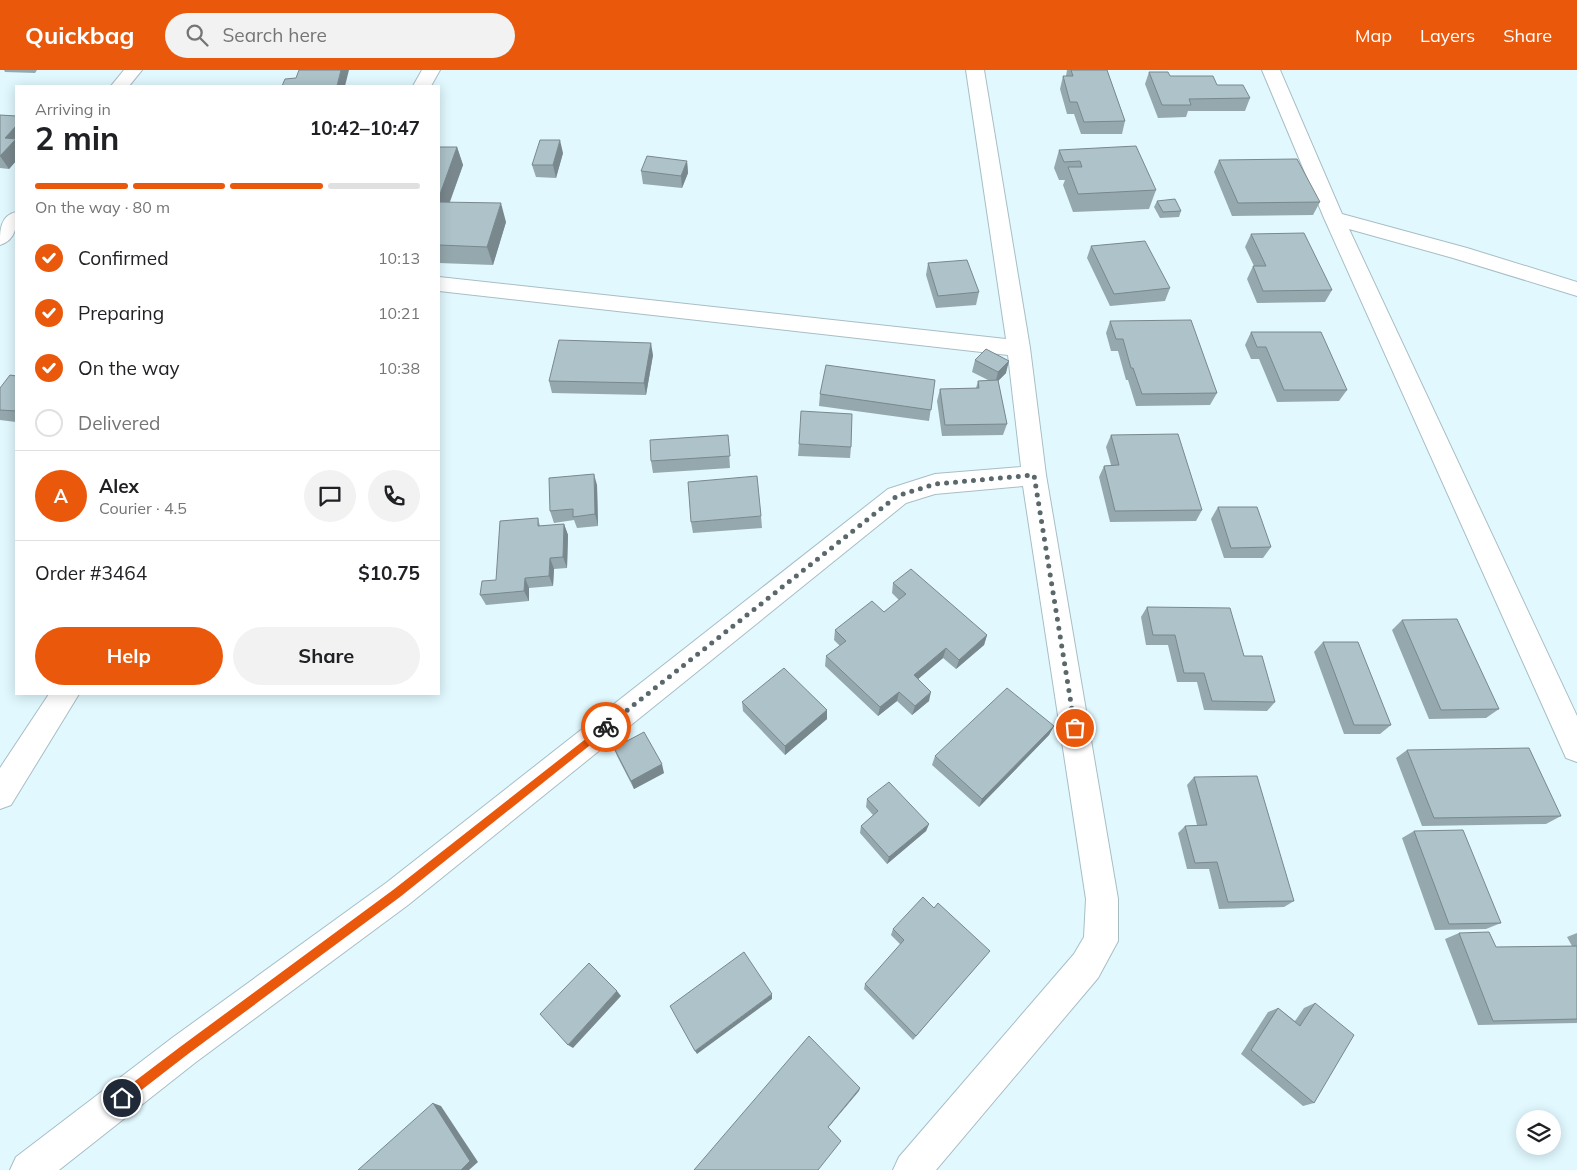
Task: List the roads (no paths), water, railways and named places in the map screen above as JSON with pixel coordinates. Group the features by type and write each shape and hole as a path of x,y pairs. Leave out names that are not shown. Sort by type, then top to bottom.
{"street":[{"path":"121,85 133,70"},
{"path":"423,85 431,70"},
{"path":"912,1170 1086,966 1102,941 1102,899 1034,475 1019,348 975,70"},
{"path":"1272,70 1334,218 1577,748"},
{"path":"1334,218 1460,253 1577,289"},
{"path":"0,239 15,219"},
{"path":"0,239 15,241"},
{"path":"440,284 1019,348"},
{"path":"30,1170 184,1050 397,894 897,496 935,484 1034,475"},
{"path":"0,795 64,695"}]}
